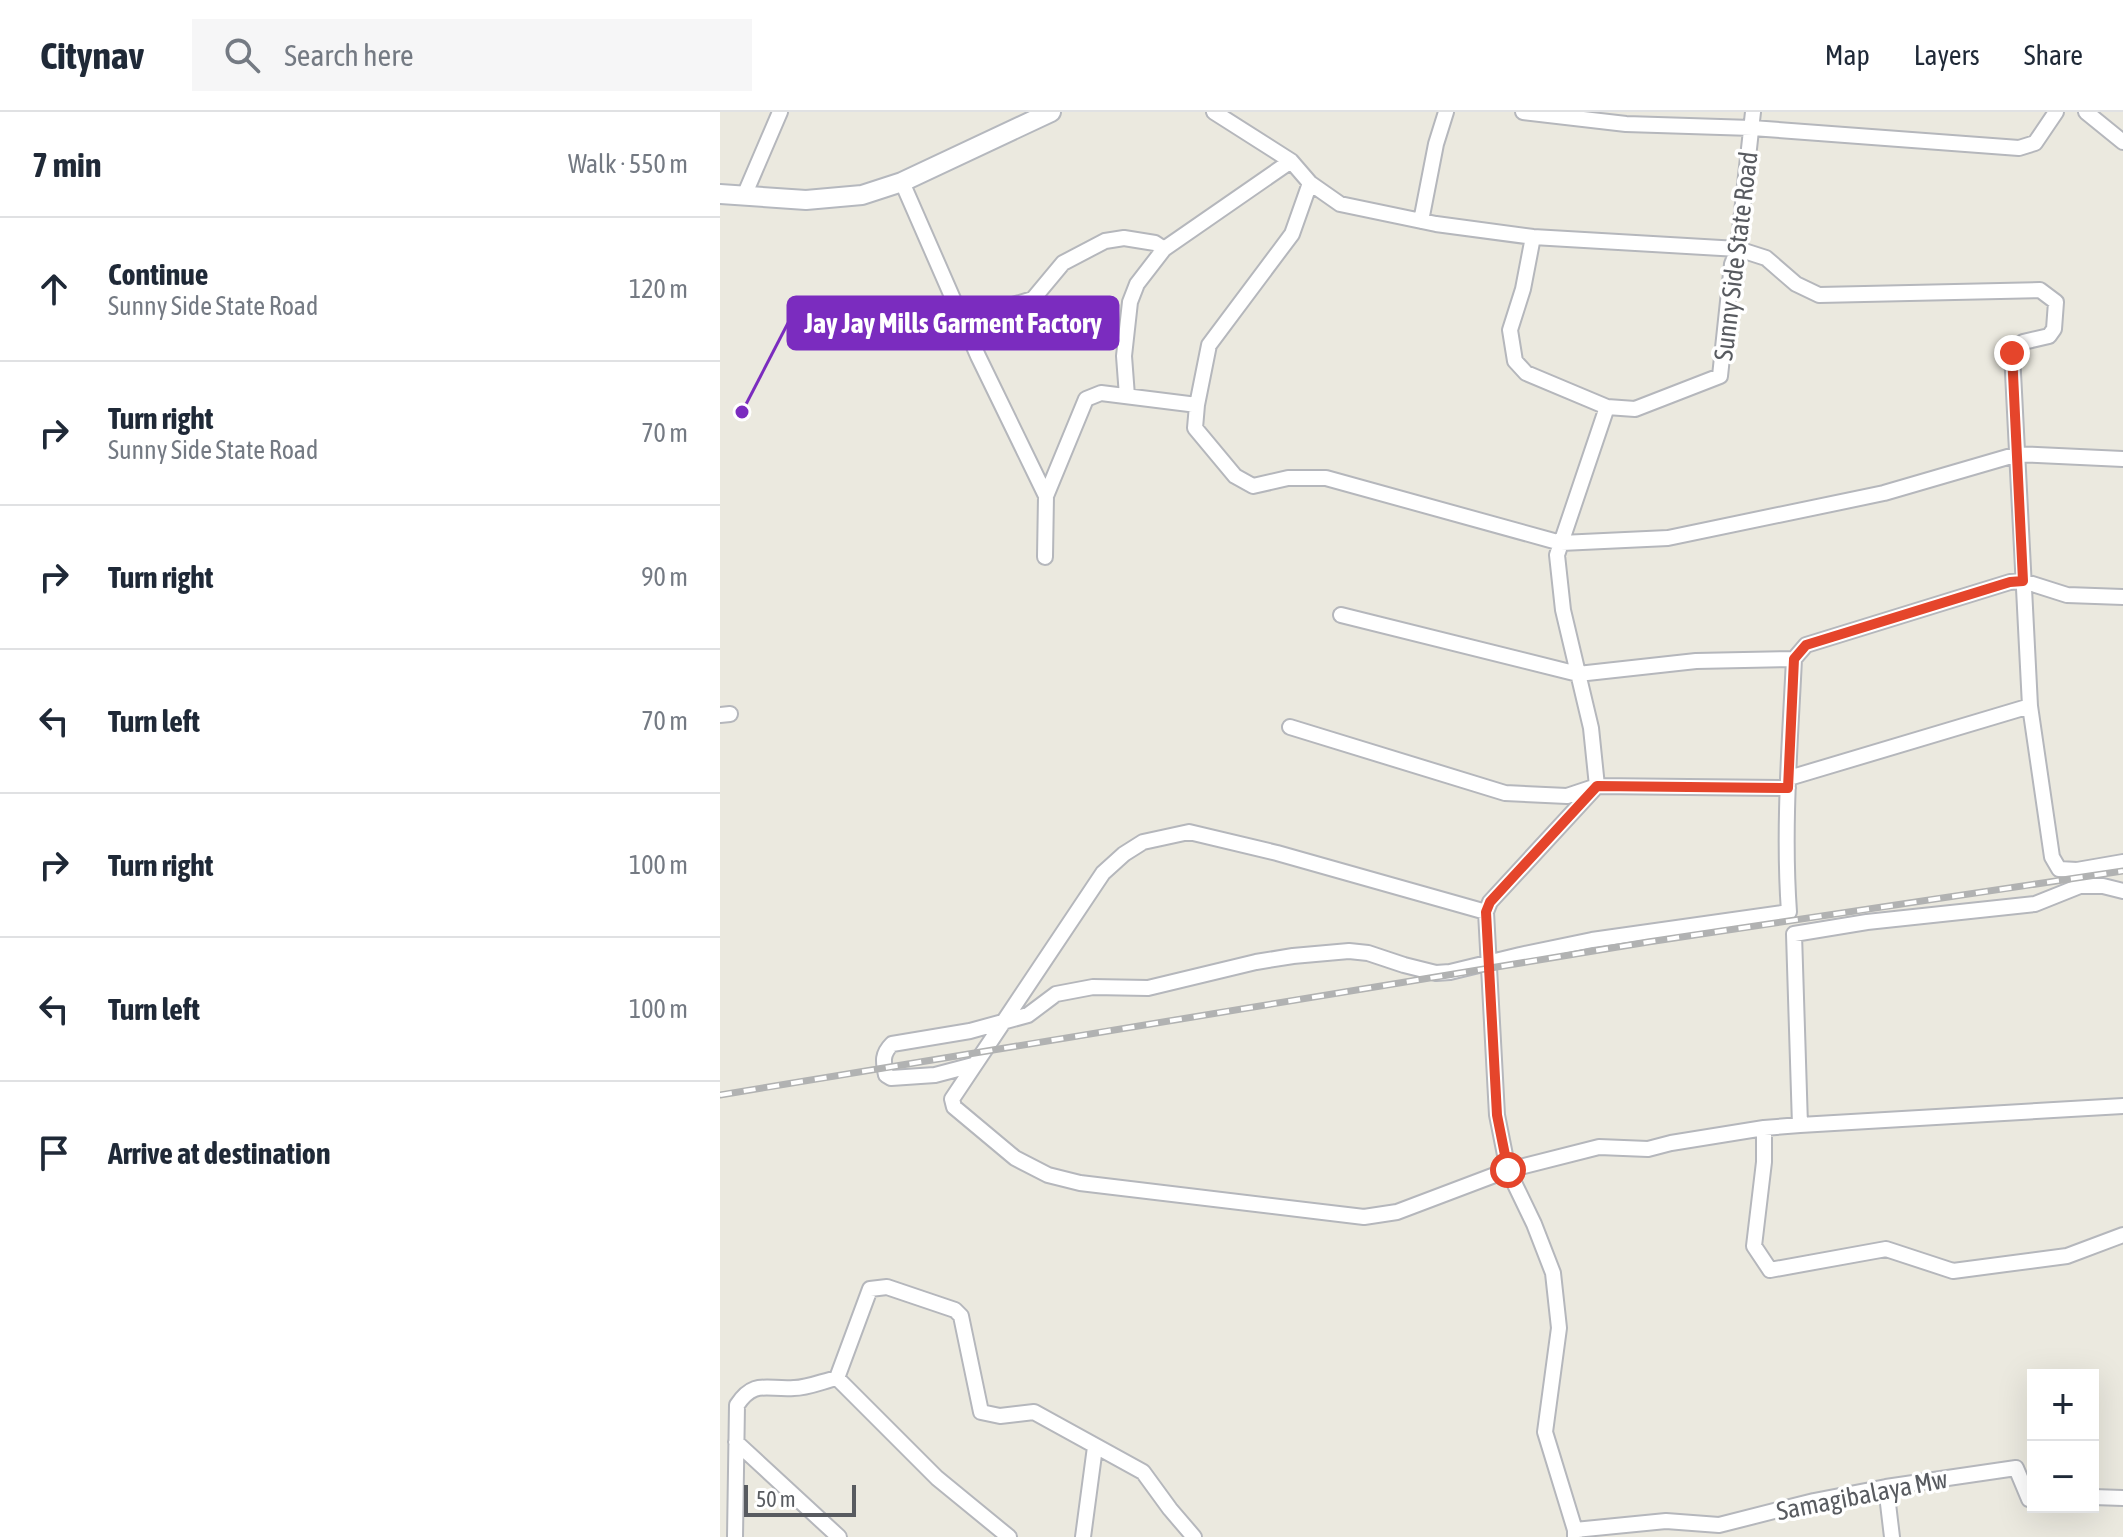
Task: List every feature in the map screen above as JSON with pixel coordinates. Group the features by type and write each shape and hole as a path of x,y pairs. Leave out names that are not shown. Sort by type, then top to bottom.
{"main road":[{"path":"720,194 806,200 862,195 902,182 1051,112"}],"street":[{"path":"744,196 780,112"},
{"path":"1214,112 1291,161 1310,183 1340,204 1421,221 1533,237 1738,249 1766,258 1796,284 1819,295 2040,290 2056,302 2054,329 2049,336 2023,342 2012,353 2030,706 2052,857 2059,869 2077,870 2123,862"},
{"path":"1421,221 1436,144 1446,112"},
{"path":"1523,112 1626,124 1752,128 2019,148 2035,143 2056,112"},
{"name":"Sunny Side State Road","path":"1607,407 1635,409 1720,376 1753,112"},
{"path":"2086,112 2123,142"},
{"path":"1127,396 1124,356 1130,302 1137,284 1164,249 1291,161"},
{"path":"902,182 962,320 1046,496"},
{"path":"1310,183 1292,234 1209,345 1197,405 1195,428 1235,476 1253,486 1288,478 1326,478 1561,543 1668,538 1884,493 2018,454 2123,459"},
{"path":"1533,237 1523,289 1510,330 1515,361 1526,373 1607,407 1557,555 1563,610 1591,728 1597,786 1490,902 1486,912 1497,1115 1508,1170 1553,1273 1559,1328 1545,1432 1575,1534"},
{"path":"962,320 1033,299 1063,263 1105,241 1124,238 1155,243 1164,249"},
{"path":"1045,557 1046,496 1086,399 1101,393 1197,405"},
{"path":"973,1065 935,1075 891,1078 886,1075 883,1061 886,1050 892,1044 1002,1023 1028,1015 1056,994 1093,987 1148,988 1256,962 1349,951 1368,953 1436,973 1450,972 1592,940 1789,912 1788,783 1794,659 1806,645 2010,582 2023,581 2067,595 2123,597"},
{"path":"1341,615 1578,674 1696,661 1794,659"},
{"path":"1290,727 1505,793 1567,796 1597,786 1788,783 2030,706"},
{"path":"1486,912 1277,853 1189,832 1143,842 1103,873 973,1065 952,1099 954,1107 1015,1158 1048,1175 1080,1183 1364,1217 1397,1212 1508,1170 1599,1147 1648,1149 1764,1128 1800,1125 2123,1106"},
{"path":"2077,870 2080,886"},
{"path":"1800,1125 1794,934 1867,922 2035,904 2080,886 2103,886 2123,891"},
{"path":"1764,1128 1764,1162 1754,1246 1770,1270 1886,1249 1953,1271 2067,1256 2123,1235"},
{"path":"837,1378 870,1289 887,1287 955,1310 961,1316 981,1412 1000,1416 1034,1412 1143,1472 1194,1537"},
{"path":"735,1537 737,1405 746,1392 759,1387 797,1388 837,1378"},
{"path":"837,1378 937,1478 1009,1537"},
{"path":"736,1442 839,1537"},
{"path":"1083,1537 1095,1447"},
{"name":"Samagibalaya Mw","path":"1575,1534 1666,1521 1719,1525 1886,1487 2016,1468 2027,1494"},
{"path":"1886,1487 1892,1537"},
{"path":"2099,1497 2123,1498"}],"railway":[{"path":"720,1095 1648,942 2123,871"}],"place":[{"name":"Jay Jay Mills Garment Factory","path":"742,412"}],"route":[{"path":"1508,1170 1497,1115 1486,912 1490,902 1597,786 1788,788 1794,659 1806,645 2010,582 2023,581 2012,353"}]}
